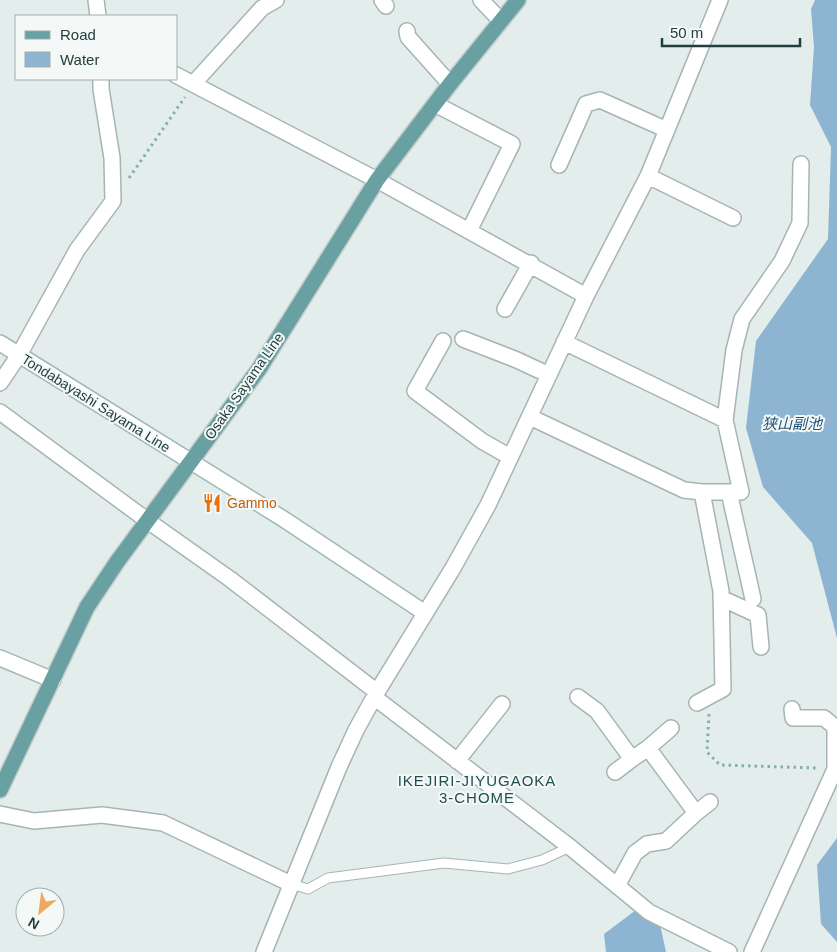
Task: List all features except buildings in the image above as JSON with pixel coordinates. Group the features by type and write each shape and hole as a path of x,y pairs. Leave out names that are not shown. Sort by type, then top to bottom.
{"main road":[{"name":"Osaka Sayama Line","path":"0,790 88,607 117,562 259,369 378,180 450,84 518,0"}],"street":[{"path":"96,0 98,15"},
{"path":"193,84 256,4 276,0"},
{"path":"481,0 501,21"},
{"path":"264,952 339,767 356,730 453,568 488,505 586,296 648,176 720,0"},
{"path":"407,31 408,37 450,84"},
{"path":"178,76 378,180 586,296"},
{"path":"0,382 19,355 77,250 113,201 112,158 100,89 101,80"},
{"path":"559,165 586,104 600,100 667,130"},
{"path":"435,104 512,144 469,231"},
{"path":"530,417 684,490 741,492 725,420 734,350 742,319 782,261 800,223 801,164"},
{"path":"648,176 733,218"},
{"path":"505,309 531,264"},
{"path":"464,339 549,375"},
{"path":"443,341 426,358 415,390 482,441 510,457"},
{"path":"564,342 725,420"},
{"name":"Tondabayashi Sayama Line","path":"0,343 285,520 425,613"},
{"path":"0,412 230,579 457,761 570,847 649,912 729,952"},
{"path":"702,492 721,598 723,689 704,699"},
{"path":"729,492 753,599"},
{"path":"721,598 758,615 761,647"},
{"path":"0,658 52,680"},
{"path":"578,697 600,708 632,759"},
{"path":"457,761 502,704"},
{"path":"752,952 836,769 835,726 824,718 793,718 792,709"},
{"path":"615,772 648,748 671,728"},
{"path":"648,748 696,813"},
{"path":"617,886 635,853 646,844 666,841 710,802"},
{"path":"0,814 34,820 102,815 163,823 291,884"}],"lane":[{"path":"291,884 308,889 328,878 444,863 508,869 542,860 570,847"}],"path":[{"path":"113,201 193,84"},
{"path":"704,699 707,752 720,765 836,769"}],"water":[{"name":"狭山副池","path":"815,0 837,0 837,638 812,543 763,487 746,428 756,341 828,239 831,147 810,105 814,47 811,9"},
{"path":"837,838 837,942 821,924 817,865"},
{"path":"636,910 644,918 660,924 666,952 606,952 604,934"}],"place":[{"name":"Gammo","path":"212,503"}],"district":[{"name":"IKEJIRI-JIYUGAOKA 3-CHOME","path":"477,788"}]}
